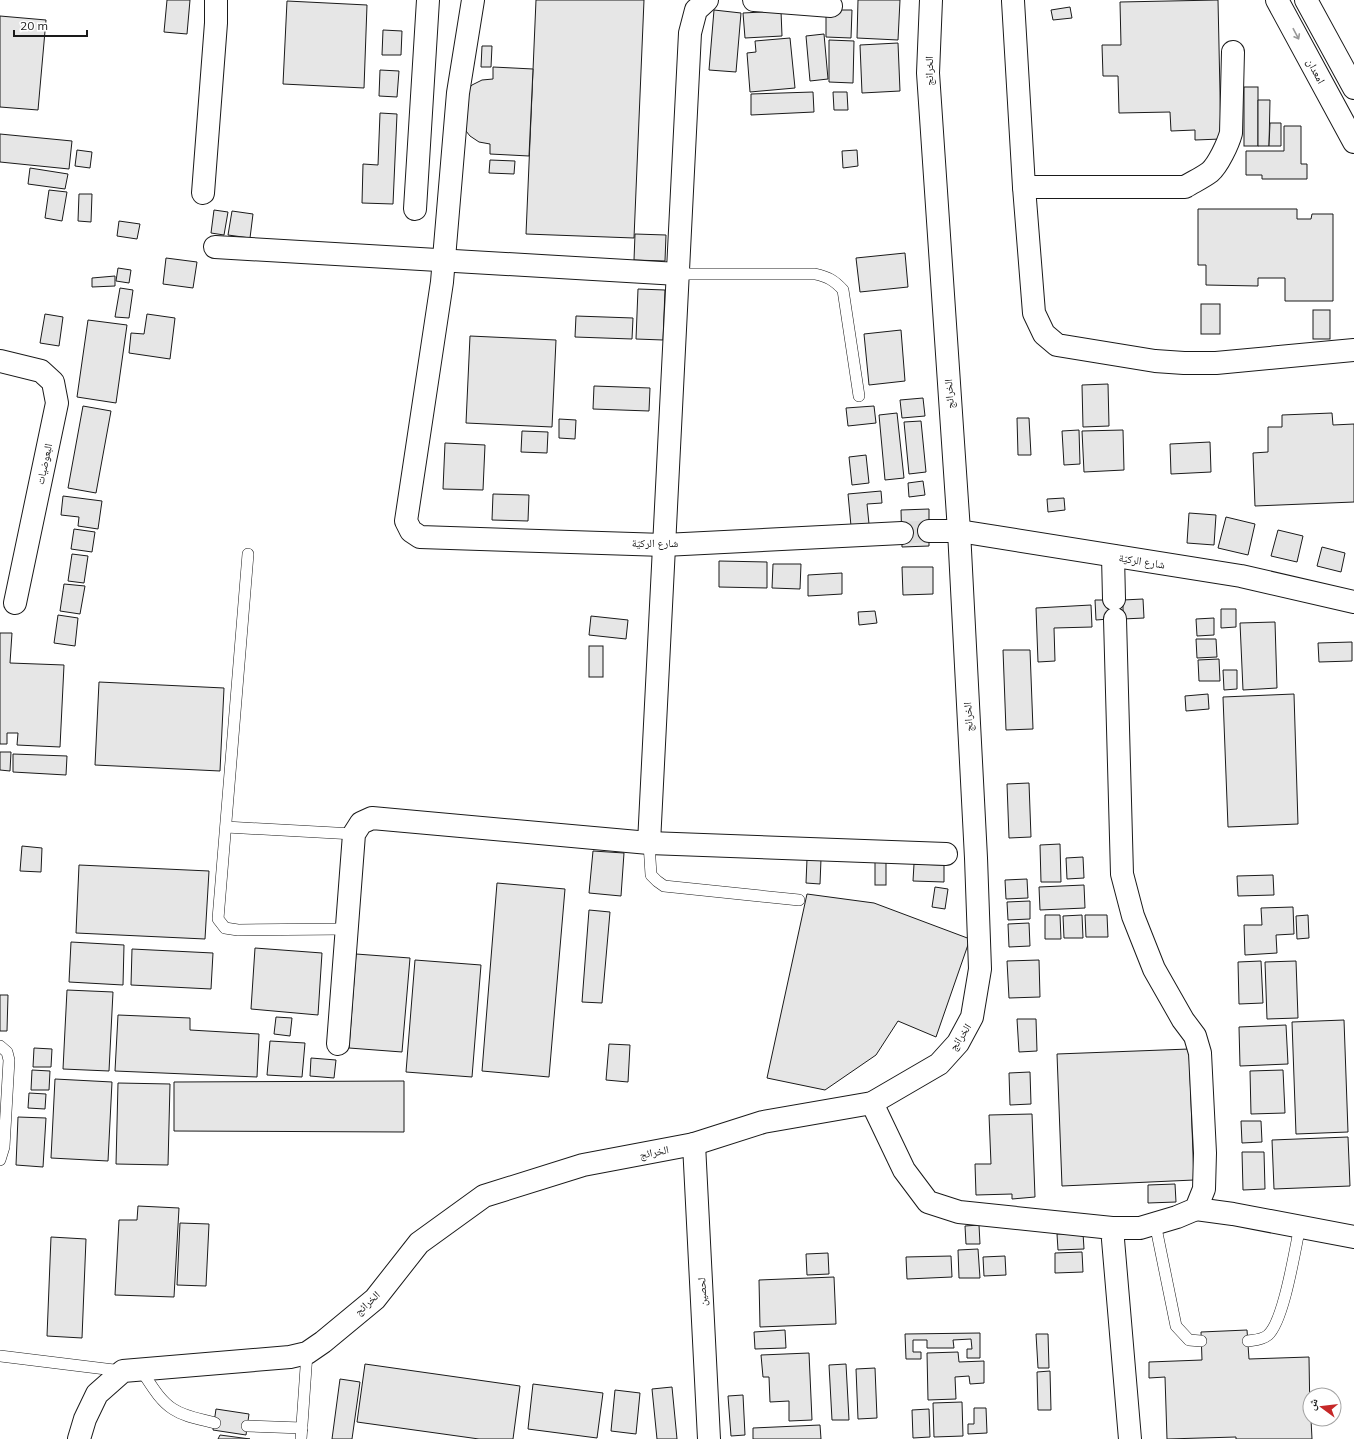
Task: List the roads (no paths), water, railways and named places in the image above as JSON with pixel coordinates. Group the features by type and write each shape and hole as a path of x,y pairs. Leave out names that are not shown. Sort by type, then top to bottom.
{"street":[{"path":"203,193 216,23 216,0"},
{"path":"415,209 428,0"},
{"path":"444,261 458,93 473,0"},
{"path":"649,843 690,33 696,10 707,0"},
{"path":"754,0 832,6"},
{"name":"الخرائج","path":"132,1371 290,1357 308,1353 374,1299 419,1243 484,1196 583,1166 694,1144 763,1122 872,1103 939,1064 958,1042 972,1017 980,969 976,858 959,531 928,73 931,0"},
{"name":"امعدان","path":"1277,0 1354,142"},
{"path":"1306,0 1354,88"},
{"path":"1013,2 1024,187 1034,313 1044,334 1057,345 1156,361 1184,363 1216,363 1354,350"},
{"path":"1024,187 1185,187 1199,179 1211,171 1228,144 1231,133 1233,52"},
{"path":"215,247 678,274"},
{"name":"شارع الركيّة","path":"444,261 406,522 411,531 420,537 664,544 902,533"},
{"name":"البعوضيات","path":"0,361 41,371 53,382 57,403 15,603"},
{"name":"شارع الركيّة","path":"929,531 959,531 1241,576 1354,602"},
{"path":"1113,556 1122,874 1133,916 1154,969 1183,1020 1195,1036 1200,1053 1205,1153 1204,1189 1196,1209"},
{"path":"338,1044 354,834 361,823 372,818 649,843 946,854"},
{"path":"872,1103 904,1170 928,1202 959,1212 1112,1228 1140,1228 1177,1217 1196,1209 1233,1214 1354,1237"},
{"name":"لحصين","path":"694,1144 709,1439"},
{"path":"1112,1228 1130,1439"},
{"path":"79,1439 85,1419 97,1394 132,1371"}],"lane":[{"path":"678,274 815,274 835,281 843,290 859,396"},
{"path":"248,554 218,919 225,928 238,930 346,929"},
{"path":"226,827 354,834"},
{"path":"649,843 651,875 664,886 799,900"},
{"path":"0,1046 7,1052 9,1060 4,1147 0,1160"},
{"path":"1155,1224 1176,1326 1189,1340 1201,1341"},
{"path":"1248,1341 1259,1340 1268,1334 1275,1325 1282,1309 1300,1226"},
{"path":"302,1439 308,1353"},
{"path":"0,1356 132,1371 173,1409 187,1416 214,1423"},
{"path":"247,1426 302,1428"}],"tunnel":[{"path":"902,533 929,531"}]}
